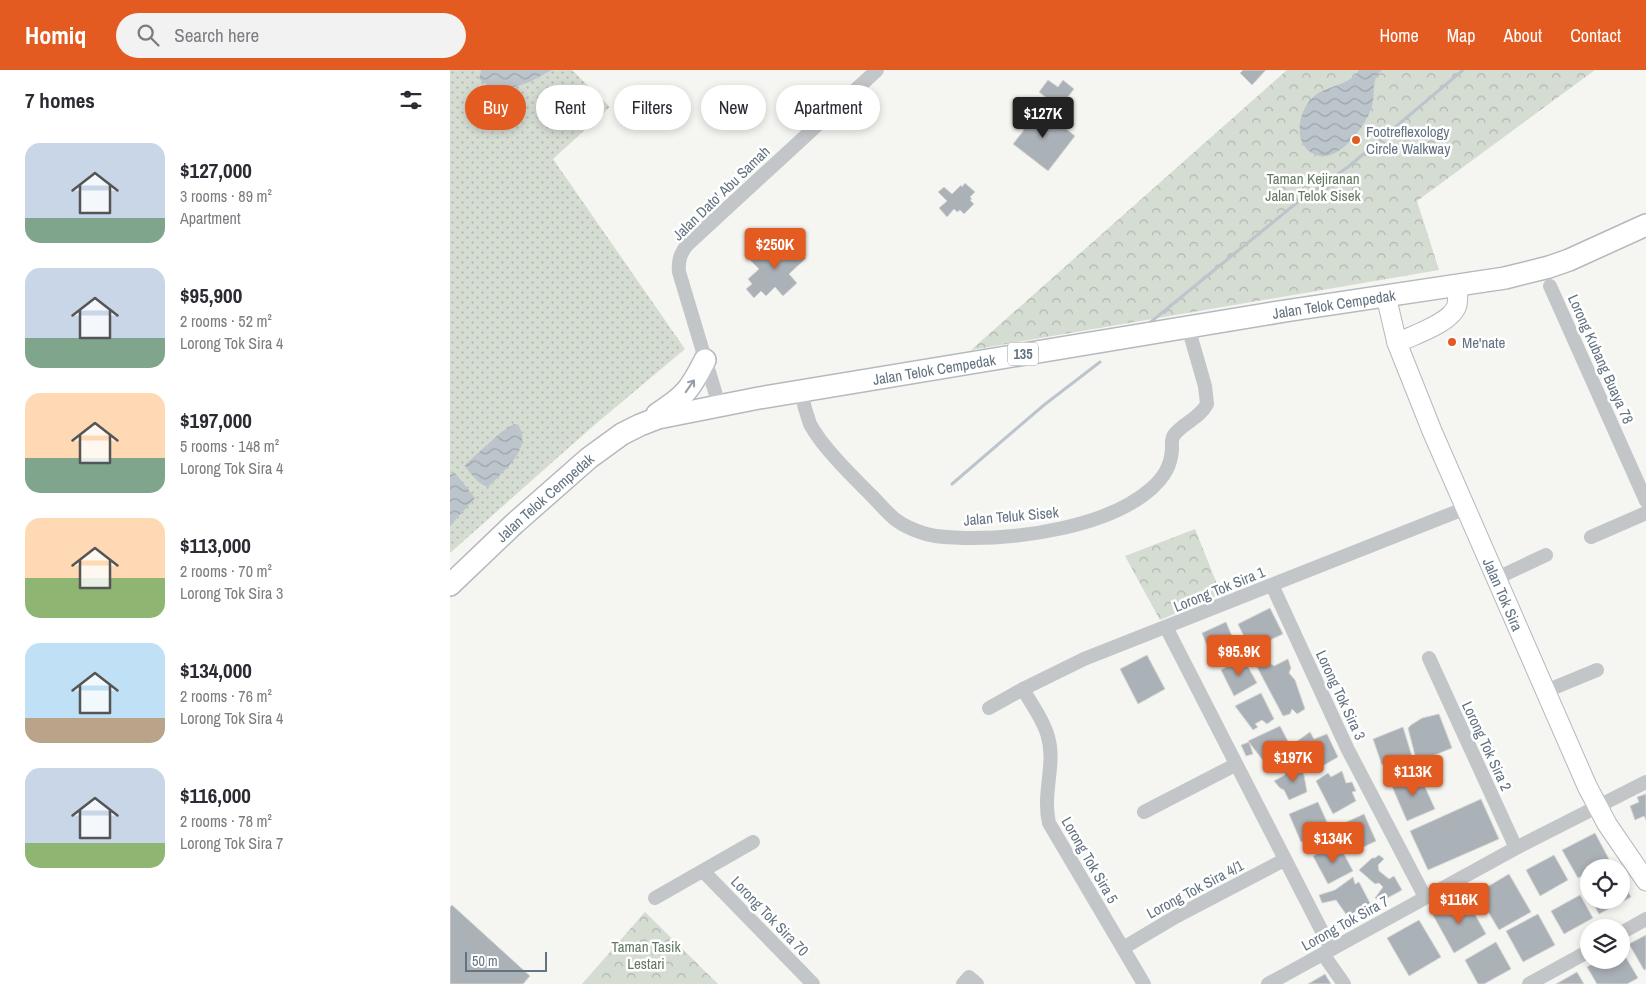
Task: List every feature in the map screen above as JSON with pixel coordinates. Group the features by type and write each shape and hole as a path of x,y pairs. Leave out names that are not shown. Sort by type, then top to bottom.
{"main road":[{"name":"Jalan Telok Cempedak","path":"450,584 574,471 609,443 640,425 674,414 1188,327 1505,278 1569,260 1646,226"},
{"path":"640,425 682,396 690,387 705,360"}],"street":[{"name":"Jalan Dato' Abu Samah","path":"719,405 679,272 678,264 681,254 687,245 877,70"},
{"path":"1397,343 1435,325 1449,316 1456,306 1458,285"},
{"name":"Lorong Kubang Buaya 78","path":"1550,286 1646,501"},
{"name":"Jalan Tok Sira","path":"1386,296 1397,343 1432,431 1597,806 1606,824 1646,881"},
{"name":"Jalan Teluk Sisek","path":"801,391 811,425 837,459 863,488 897,520 919,532 934,537 981,538 1064,528 1099,517 1140,497 1162,478 1168,469 1174,434 1199,416 1207,404 1205,386 1188,327"},
{"name":"Lorong Tok Sira 1","path":"989,708 1084,659 1466,508"},
{"path":"1591,537 1646,513"},
{"path":"1497,578 1546,556"},
{"name":"Lorong Tok Sira 3","path":"1272,585 1347,748 1425,898"},
{"path":"1166,627 1284,860 1344,984"},
{"name":"Lorong Tok Sira 2","path":"1429,658 1516,848"},
{"path":"1546,691 1597,670"},
{"name":"Lorong Tok Sira 5","path":"1023,689 1048,737 1050,752 1046,810 1049,823 1144,984"},
{"path":"1144,812 1235,765"},
{"name":"Lorong Tok Sira 7","path":"1268,984 1516,848 1646,782"},
{"path":"655,898 753,842"},
{"name":"Lorong Tok Sira 4/1","path":"1123,948 1177,916 1284,860"},
{"name":"Lorong Tok Sira 70","path":"703,871 813,984"},
{"path":"1630,928 1646,919"},
{"path":"1529,984 1580,956"},
{"path":"962,984 969,977 977,984"}],"green space":[{"path":"450,70 481,70 479,79 532,81 552,70 572,70 587,85 536,85 536,130 585,130 553,159 685,349 592,427 450,553"},
{"name":"Taman Kejiranan Jalan Telok Sisek","path":"1287,70 1595,70 1417,201 1439,270 971,350"},
{"path":"604,101 610,107 604,112"},
{"path":"1195,529 1221,594 1160,620 1125,556"},
{"name":"Taman Tasik Lestari","path":"645,912 718,984 582,984"}],"water":[{"path":"481,70 552,70 521,85 487,85 479,79"},
{"path":"1359,70 1382,70 1376,78 1372,106 1365,122 1352,139 1336,152 1328,156 1320,156 1311,152 1301,139 1300,130 1300,121 1307,104 1318,93 1350,79"},
{"path":"514,424 518,425 522,434 519,451 508,467 488,487 484,486 475,479 465,466 499,434"},
{"path":"455,473 475,498 450,526 450,475"}],"building":[{"path":"1243,70 1266,70 1252,85 1240,73"},
{"path":"1048,80 1058,87 1063,80 1074,89 1056,112 1045,103 1048,99 1039,92"},
{"path":"1040,108 1075,136 1048,171 1013,144 1024,130 1017,126 1025,116 1031,120"},
{"path":"965,183 975,192 970,197 974,204 964,214 960,210 957,212 954,209 947,217 939,208 947,201 938,192 944,187 952,194"},
{"path":"790,240 806,258 789,274 797,283 783,296 775,287 766,296 761,291 754,298 746,289 752,284 748,279 759,269 749,259 763,246 772,256"},
{"path":"1270,608 1283,634 1250,649 1238,624"},
{"path":"1226,622 1237,648 1212,658 1202,633"},
{"path":"1147,655 1165,689 1138,704 1120,669"},
{"path":"1243,658 1257,683 1234,696 1221,670"},
{"path":"1288,659 1291,668 1289,673 1295,680 1305,709 1297,714 1292,709 1290,714 1283,716 1257,667 1268,662 1274,666"},
{"path":"1261,693 1274,719 1267,724 1262,720 1255,724 1258,727 1253,730 1235,706"},
{"path":"1439,714 1452,748 1425,759 1426,764 1418,767 1408,728 1422,718"},
{"path":"1280,726 1294,753 1269,768 1248,741"},
{"path":"1403,727 1414,763 1408,768 1401,757 1382,765 1373,739"},
{"path":"1310,732 1314,739 1327,734 1338,757 1312,772 1304,753 1296,742"},
{"path":"1249,742 1253,754 1246,756 1241,745"},
{"path":"1299,767 1303,770 1307,792 1289,800 1284,790 1274,781 1285,775 1286,770"},
{"path":"1342,771 1346,783 1352,782 1356,791 1352,792 1356,801 1333,814 1316,781 1328,773 1331,777"},
{"path":"1418,772 1435,809 1407,821 1391,784"},
{"path":"1646,794 1646,820 1644,816 1635,820 1630,806 1639,802 1637,797"},
{"path":"1481,799 1499,839 1428,870 1410,831"},
{"path":"1318,802 1330,829 1301,842 1289,814"},
{"path":"1364,814 1376,841 1353,852 1340,825"},
{"path":"1595,833 1609,859 1580,859 1580,877 1578,878 1562,850"},
{"path":"1338,843 1353,871 1328,884 1313,856"},
{"path":"1379,855 1384,859 1378,865 1379,871 1389,879 1394,876 1402,890 1382,901 1375,898 1383,887 1379,883 1375,884 1359,870 1372,858"},
{"path":"1554,855 1568,880 1540,896 1526,870"},
{"path":"1509,874 1531,912 1499,930 1477,893"},
{"path":"1353,877 1355,884 1359,882 1370,903 1367,912 1370,912 1367,916 1348,917 1336,900 1322,903 1319,895 1335,890"},
{"path":"1580,895 1580,909 1588,909 1593,918 1580,919 1580,925 1564,934 1551,911"},
{"path":"1465,897 1486,934 1454,953 1433,915"},
{"path":"452,905 530,976 523,984 450,984 450,907"},
{"path":"1596,909 1608,909 1599,914"},
{"path":"1538,914 1555,945 1523,962 1506,931"},
{"path":"1419,920 1441,957 1409,976 1387,938"},
{"path":"1646,935 1646,969 1644,970 1630,943"},
{"path":"1496,942 1511,969 1484,984 1478,984 1465,960"},
{"path":"1630,964 1638,978 1627,984 1597,984 1588,969 1630,969"},
{"path":"1577,972 1584,984 1556,984"},
{"path":"1325,974 1331,984 1308,984"}],"waterway":[{"path":"1147,325 1294,205 1348,167 1463,70"},
{"path":"952,484 1044,405 1100,362"}],"place":[{"name":"Footreflexology Circle Walkway","path":"1356,140"},
{"name":"Me'nate","path":"1452,342"}]}
